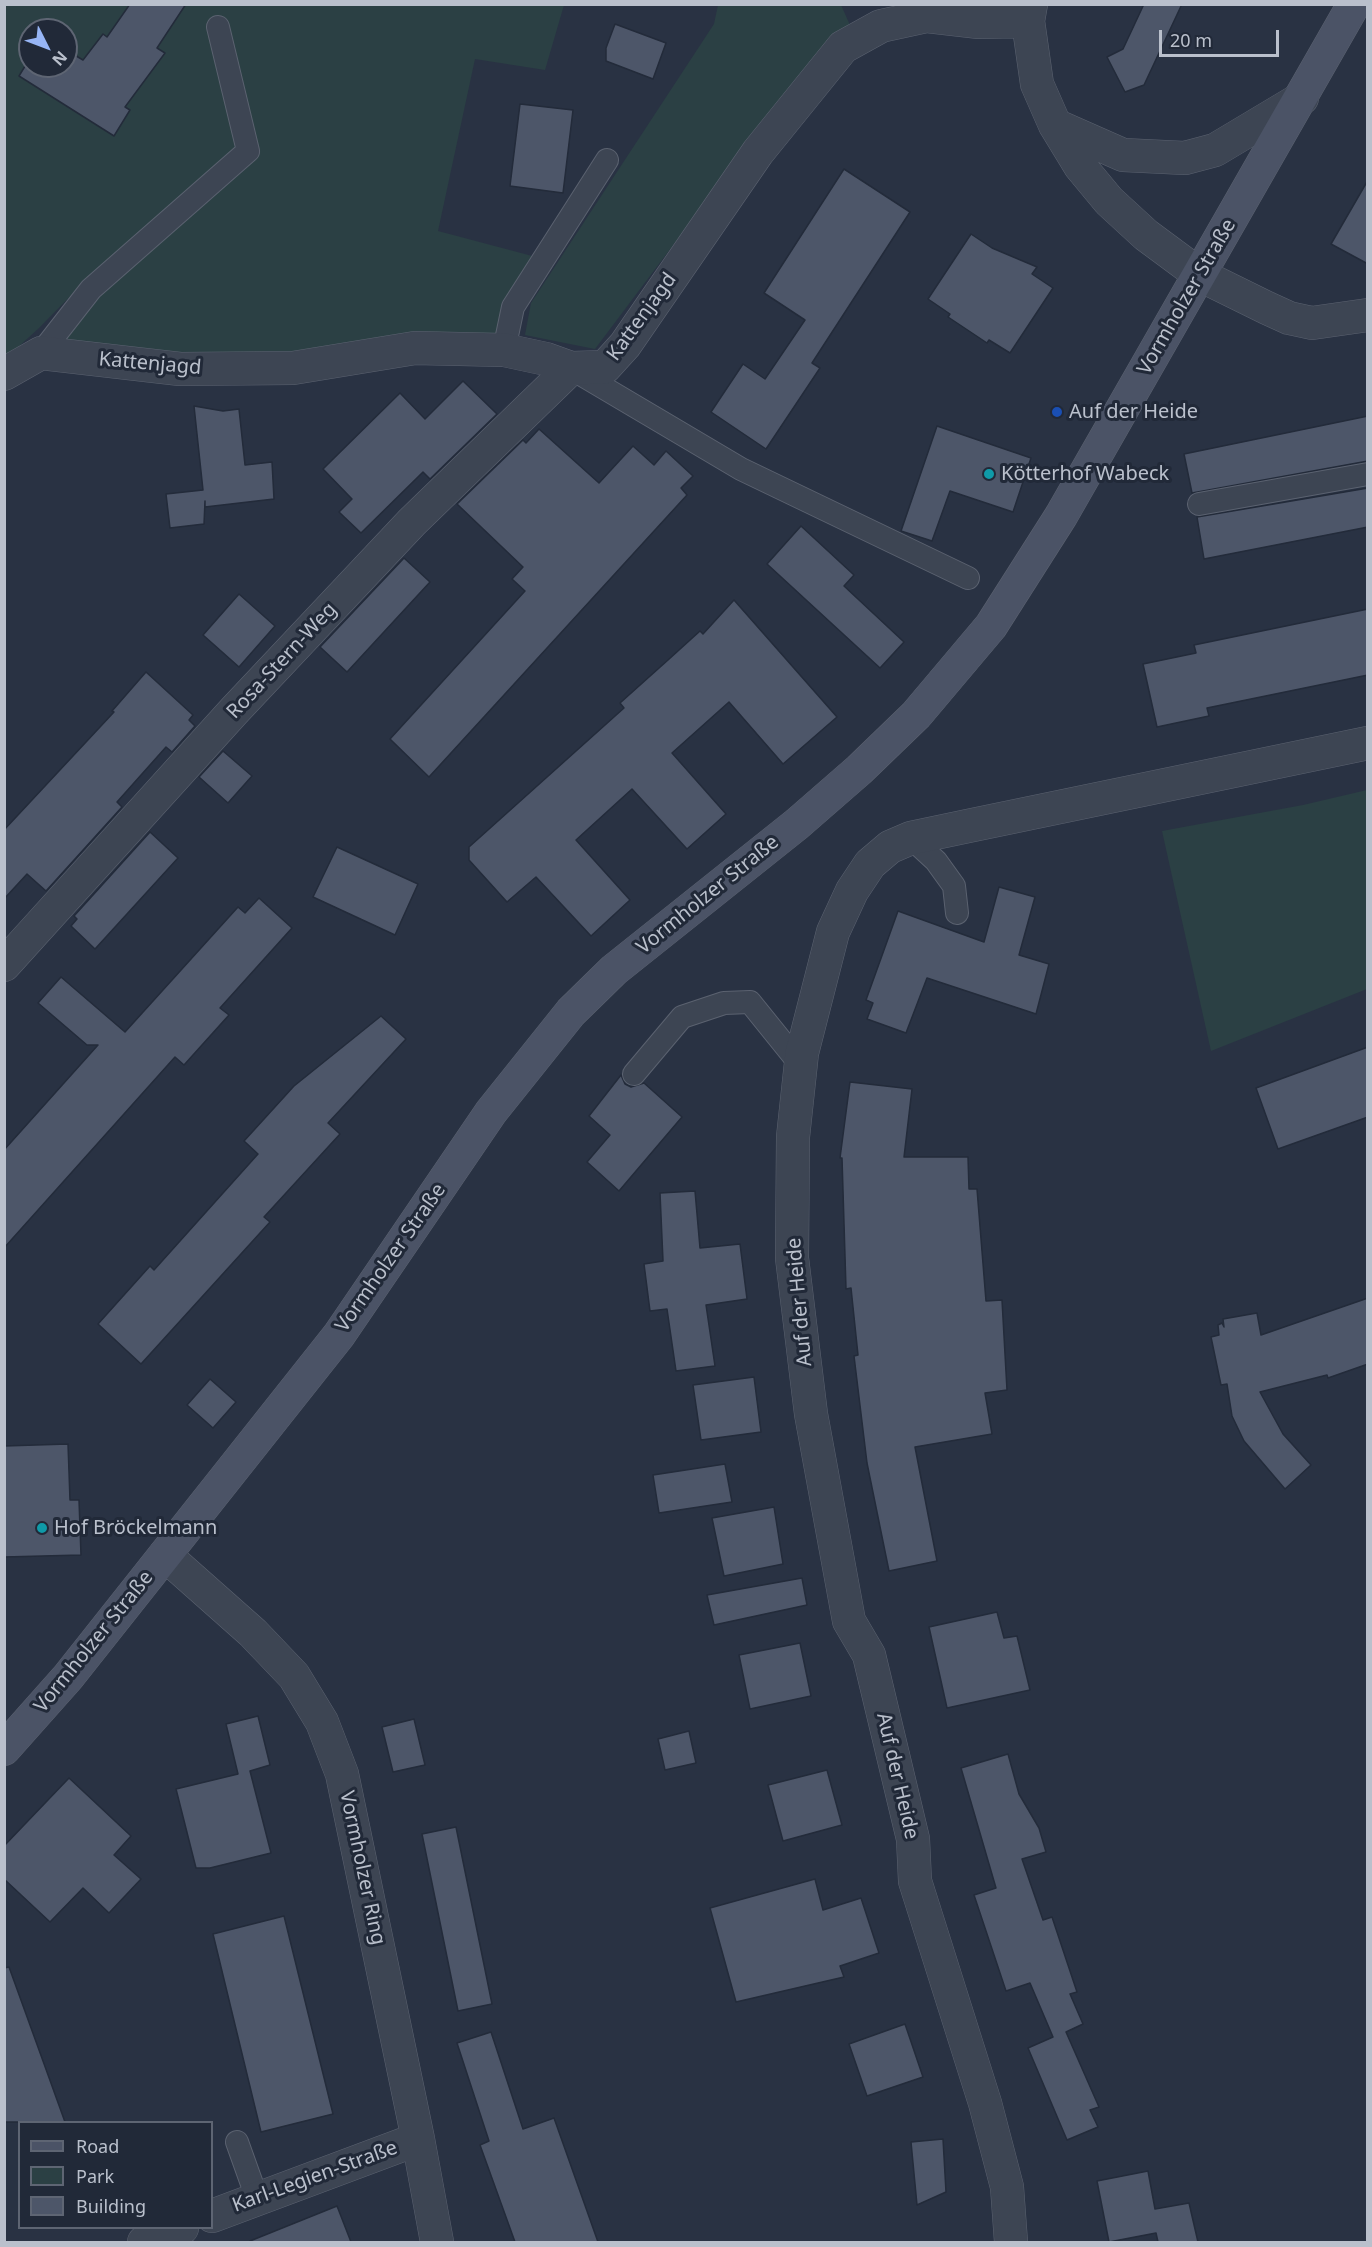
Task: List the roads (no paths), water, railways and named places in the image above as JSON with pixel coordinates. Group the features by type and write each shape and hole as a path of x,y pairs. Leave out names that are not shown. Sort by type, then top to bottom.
{"main road":[{"name":"Vormholzer Straße","path":"4,1749 68,1677 339,1335 491,1112 571,1012 614,970 797,824 859,770 916,715 991,626 1061,516 1354,4"}],"street":[{"path":"1030,13 1036,84 1054,125 1080,166 1109,201 1146,235 1200,274 1289,318 1312,323 1368,315"},
{"name":"Kattenjagd","path":"41,354 180,369 293,368 415,348 504,350 546,359 571,368 605,367 625,345 758,152 843,47 881,26 927,16 979,22 1030,13"},
{"path":"1054,125 1123,155 1185,158 1215,150 1302,98"},
{"path":"4,374 41,354"},
{"name":"Rosa-Stern-Weg","path":"4,965 234,711 412,522 571,368"},
{"name":"Auf der Heide","path":"1011,2242 1007,2187 985,2103 915,1881 913,1839 869,1655 849,1621 811,1414 792,1258 793,1137 800,1064 833,932 852,891 870,864 890,847 911,838 1368,742"},
{"name":"Vormholzer Ring","path":"165,1555 253,1633 294,1676 322,1722 342,1774 418,2139 437,2242"},
{"name":"Karl-Legien-Straße","path":"213,2216 418,2139"},
{"path":"144,2242 179,2229"}],"lane":[{"path":"41,354 91,289 248,151 218,27"},
{"path":"504,350 513,307 607,160"},
{"path":"571,368 741,469 968,578"},
{"path":"1199,504 1368,474"},
{"path":"911,838 936,861 954,886 957,913"},
{"path":"634,1074 682,1017 724,1003 750,1002 800,1064"},
{"path":"237,2142 257,2198"}],"place":[{"name":"Auf der Heide","path":"1057,412"},
{"name":"Kötterhof Wabeck","path":"989,474"},
{"name":"Hof Bröckelmann","path":"42,1528"}]}
